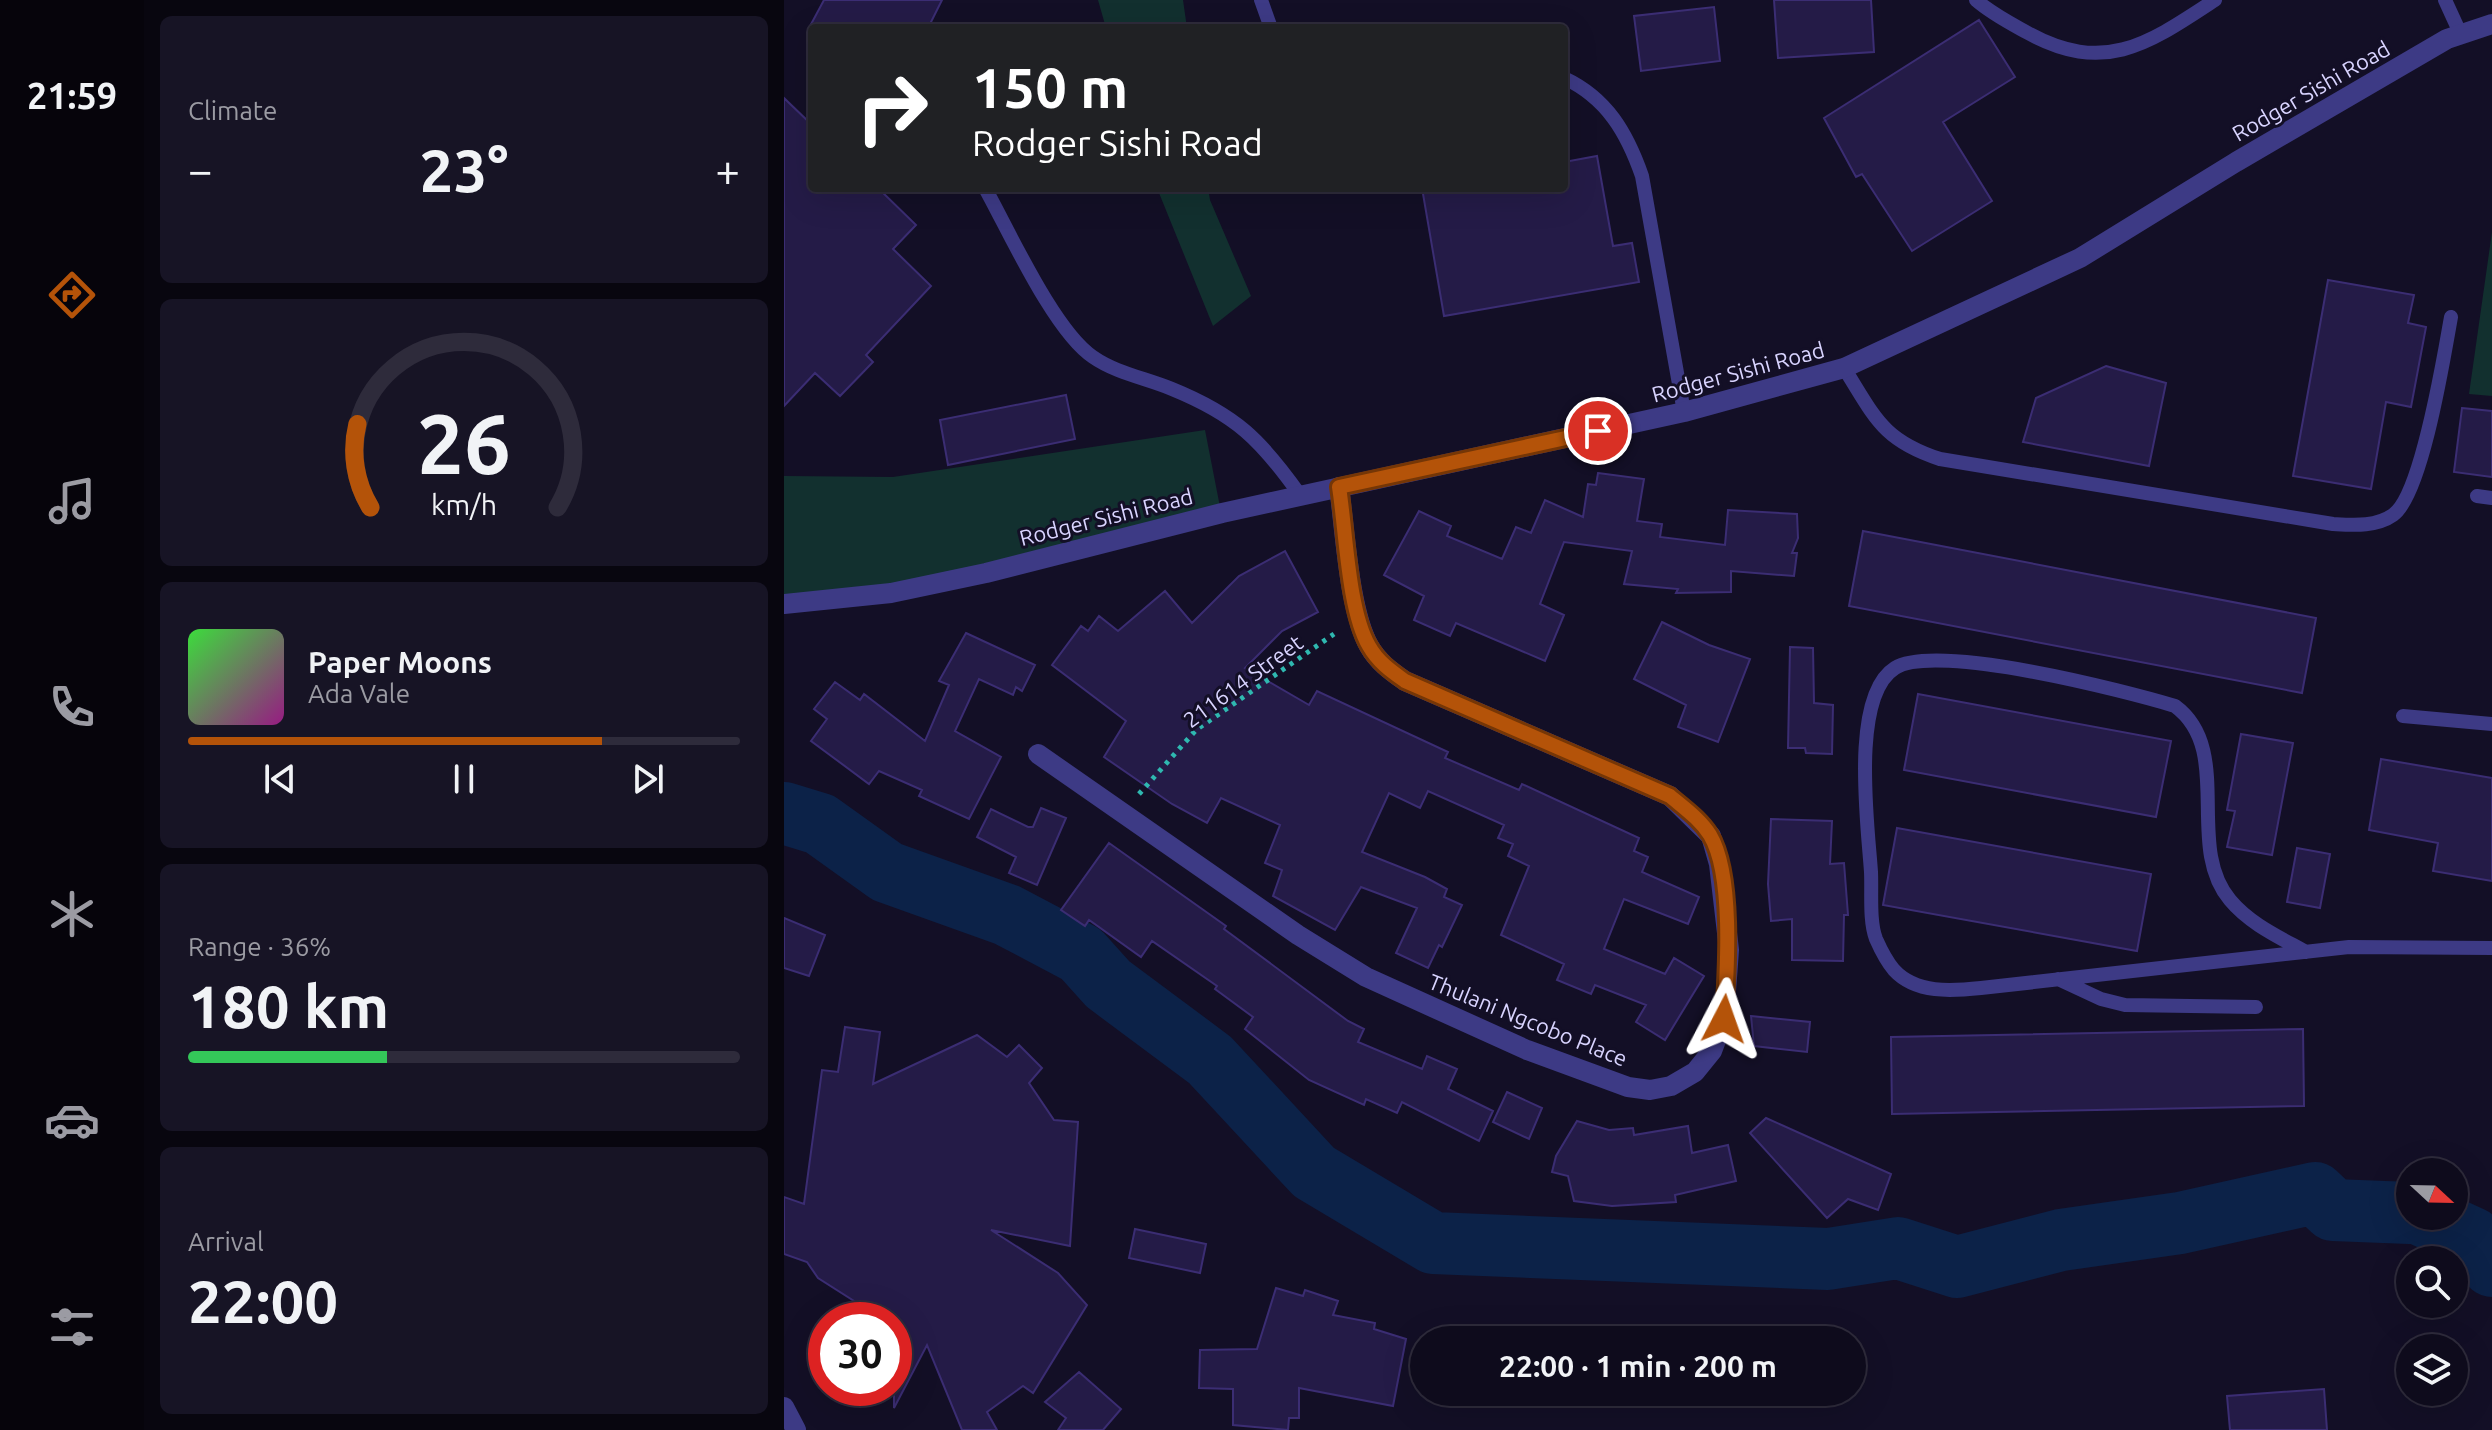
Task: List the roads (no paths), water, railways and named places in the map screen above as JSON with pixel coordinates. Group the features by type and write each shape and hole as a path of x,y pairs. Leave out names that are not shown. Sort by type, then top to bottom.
{"street":[{"name":"Rodger Sishi Road","path":"784,604 891,593 945,581 1300,495 1684,412 1844,368 2080,258 2236,162 2447,39 2492,24"},
{"name":"Thulani Ngcobo Place","path":"1038,754 1298,935 1366,977 1514,1044 1628,1087 1650,1090 1671,1086 1695,1072 1712,1051 1724,1019 1729,950 1719,864 1711,836 1670,796 1405,681 1385,667 1369,646 1358,617 1339,487"},
{"path":"784,1407 796,1430"}],"lane":[{"path":"1261,0 1270,24"},
{"path":"1976,0 1989,11 2058,49 2100,55 2129,50 2215,0"},
{"path":"2445,0 2461,35"},
{"path":"1568,81 1612,113 1630,142 1642,176 1684,412"},
{"path":"987,192 1055,311 1079,346 1093,358 1171,389 1248,430 1268,450 1300,495"},
{"path":"1844,368 1881,426 1907,449 1940,459 2333,524 2366,525 2394,515 2409,496 2433,412 2451,317"},
{"path":"2306,952 2252,921 2228,898 2212,866 2206,771 2198,733 2188,716 2175,706 1966,661 1918,659 1896,667 1885,677 1870,713 1863,758 1875,937 1894,970 1916,985 1948,991 2306,952 2349,947 2492,948"},
{"path":"2403,716 2492,724"},
{"path":"2057,979 2101,999 2125,1005 2256,1007"}],"waterway":[{"path":"784,813 820,824 887,872 1007,915 1081,954 1108,984 1210,1060 1314,1172 1433,1243 1828,1259 1898,1248 1957,1267 2061,1240 2180,1223 2315,1193 2333,1210 2396,1212"},
{"path":"2455,1230 2472,1238 2492,1266"}]}
